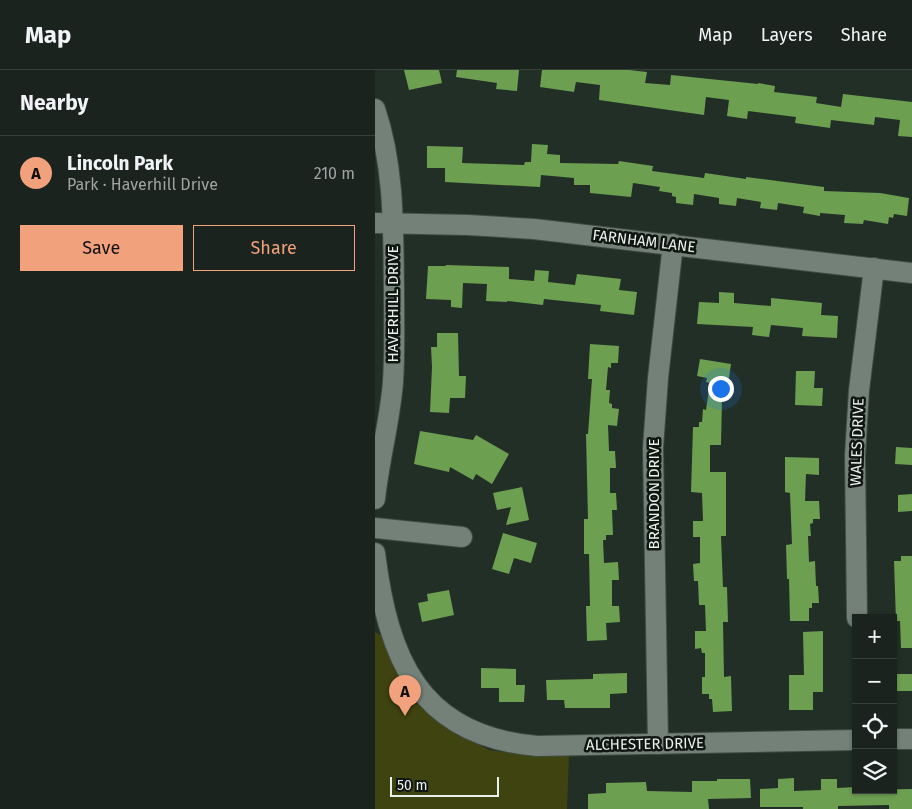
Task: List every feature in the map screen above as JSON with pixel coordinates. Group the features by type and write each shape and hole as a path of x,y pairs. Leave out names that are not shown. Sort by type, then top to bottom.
{"street":[{"name":"HAVERHILL DRIVE","path":"375,110 390,172 384,223 393,382 378,468 375,499"},
{"name":"FARNHAM LANE","path":"384,223 468,224 534,229 912,273"},
{"name":"BRANDON DRIVE","path":"658,744 653,448 657,378 673,244"},
{"name":"WALES DRIVE","path":"857,614 855,456 859,390 874,268"},
{"path":"375,528 462,537"},
{"path":"375,553 381,619"},
{"name":"ALCHESTER DRIVE","path":"381,619 408,673 428,701 458,723 476,733 511,744 537,746 852,740"},
{"path":"897,739 912,739"}],"green space":[{"path":"375,632 386,638 393,665 408,688 462,736 489,750 525,755 569,754 567,809 375,809"}],"building":[{"path":"404,70 439,70 442,83 409,90"},
{"path":"457,70 519,70 517,91 496,89 497,83 456,77"},
{"path":"542,70 629,70 647,72 645,83 670,85 671,75 758,83 775,86 774,92 817,97 816,103 841,107 843,94 912,102 912,137 898,136 900,120 875,117 874,125 831,120 830,128 795,123 796,117 748,111 747,119 727,116 729,100 706,97 704,115 599,100 600,85 576,82 574,92 540,87"},
{"path":"532,144 548,145 547,154 560,155 560,163 618,164 619,161 653,166 652,171 704,178 705,173 746,179 746,177 824,187 824,191 880,193 909,198 907,216 894,214 893,218 889,217 888,224 864,220 863,224 844,223 845,215 820,213 820,216 803,213 804,207 778,203 777,210 760,208 761,202 737,198 736,206 719,204 719,198 694,194 693,205 676,203 676,197 672,196 672,193 659,191 660,187 633,183 631,197 590,193 590,185 574,185 574,178 541,175 540,187 445,182 445,168 427,168 427,146 463,147 462,163 524,165 525,162 531,162"},
{"path":"428,266 509,267 509,279 534,281 535,270 549,271 548,282 575,285 577,274 621,279 619,290 637,292 634,315 600,311 601,305 544,299 543,305 486,301 487,284 463,283 462,308 451,307 451,300 426,299"},
{"path":"719,292 734,293 734,303 771,306 771,298 822,303 821,315 838,316 837,338 802,336 803,328 771,325 769,337 752,335 753,327 697,324 699,302 719,303"},
{"path":"437,333 458,333 459,376 466,376 465,398 450,398 449,413 430,412 431,347 437,347"},
{"path":"590,344 619,346 618,363 611,363 611,368 608,367 606,390 610,390 609,403 612,404 612,408 619,409 617,426 608,425 609,451 615,451 616,468 610,468 610,493 616,493 617,510 612,510 613,535 606,535 606,540 603,540 604,563 618,562 619,580 612,580 612,606 619,606 620,622 606,623 607,640 587,641 586,606 590,606 589,554 584,554 584,519 588,519 586,434 588,434 592,379 588,379"},
{"path":"700,359 731,364 726,398 722,398 721,445 710,445 710,472 726,472 726,536 721,536 723,587 727,587 728,622 723,622 724,677 731,676 732,711 713,712 712,699 709,699 709,694 702,694 702,677 705,677 705,653 702,653 701,648 695,649 695,631 706,631 705,605 699,605 698,581 694,581 693,564 700,563 700,537 693,537 693,521 703,521 702,493 691,492 693,427 699,427 699,422 702,422 703,409 706,410 710,383 706,382 707,378 697,376"},
{"path":"796,371 815,371 814,388 823,388 822,406 795,405"},
{"path":"420,431 473,440 476,435 509,454 492,484 476,474 473,480 450,467 449,472 414,464"},
{"path":"896,447 912,448 912,465 895,464"},
{"path":"785,457 819,458 819,475 806,474 805,501 819,501 820,519 813,519 813,523 810,524 811,536 808,536 809,562 815,561 819,603 812,603 812,608 809,608 809,621 790,621 786,545 792,544 790,493 785,492"},
{"path":"522,487 529,520 506,525 511,507 497,510 493,493"},
{"path":"912,494 912,511 898,512 898,495"},
{"path":"503,533 537,543 531,563 514,558 509,574 492,569"},
{"path":"901,556 912,556 912,648 901,648 900,621 897,621 896,614 894,561 901,561"},
{"path":"449,590 454,615 422,622 418,603 428,601 427,594"},
{"path":"823,631 823,692 813,692 813,710 789,710 789,675 804,675 803,632"},
{"path":"481,668 516,669 516,685 525,685 524,702 499,702 499,688 481,688"},
{"path":"627,673 627,693 610,694 610,708 565,708 564,700 547,700 546,680 593,679 593,674"},
{"path":"897,674 912,674 912,691 897,691"},
{"path":"794,778 794,791 821,790 821,779 837,779 837,788 852,787 852,794 897,794 897,789 912,789 912,809 889,809 889,805 838,806 838,809 760,807 760,789 778,788 778,779"},
{"path":"717,779 750,779 751,798 708,799 709,809 588,809 588,794 606,793 606,783 646,782 647,791 692,792 692,781 717,781"}],"place":[{"name":"Lincoln Park","path":"405,716"}]}
